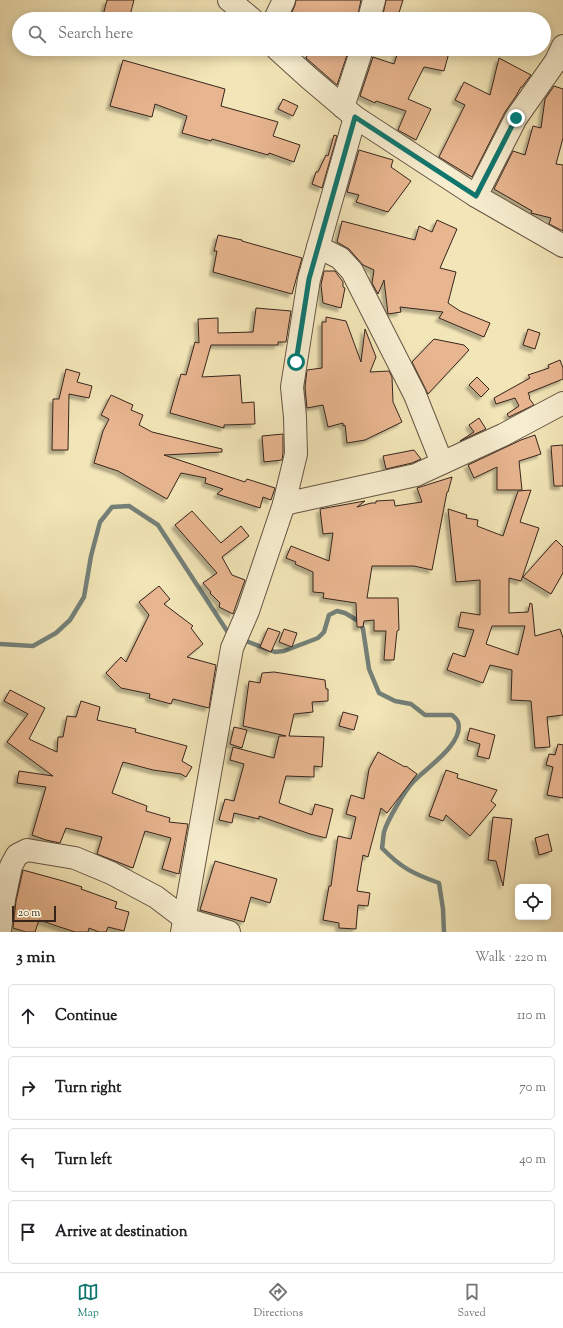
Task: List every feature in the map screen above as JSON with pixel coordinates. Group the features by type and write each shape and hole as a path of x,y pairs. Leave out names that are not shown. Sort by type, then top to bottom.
{"street":[{"path":"229,0 244,12"},
{"path":"278,12 284,0"},
{"path":"371,12 374,0"},
{"path":"476,196 516,118 556,61 563,46"},
{"path":"285,56 349,112 476,196 563,246"},
{"path":"183,926 232,648 248,610 284,504 296,454 295,417 292,387 309,279 318,247 361,56"},
{"path":"318,247 340,258 352,271 415,395 442,463"},
{"path":"284,504 416,475 503,435 563,403"},
{"path":"0,930 4,899 11,866 17,855 27,850 75,858 111,873 156,897 183,926 229,932"},
{"path":"156,897 176,893 191,886"}],"building":[{"path":"107,0 134,0 131,12 104,12"},
{"path":"296,0 361,0 358,12 292,12"},
{"path":"386,0 403,0 399,12 383,12"},
{"path":"307,56 347,56 337,85 306,58"},
{"path":"397,56 448,56 444,71 424,67 408,99 431,109 416,140 398,130 406,111 376,101 375,103 360,96 373,57 394,64"},
{"path":"499,58 531,75 521,87 505,112 472,177 439,157 465,105 455,100 464,82 490,95"},
{"path":"123,60 225,89 221,106 278,122 273,136 300,145 294,162 269,153 268,155 212,139 211,141 182,133 187,116 155,104 152,117 110,106"},
{"path":"554,86 563,89 563,138 556,164 563,165 563,231 549,224 551,218 531,213 532,211 494,189 513,151 525,155 533,126 541,128 545,99"},
{"path":"283,99 298,106 293,116 278,109"},
{"path":"334,135 337,136 322,188 312,184 316,172 318,172 326,155 328,156"},
{"path":"359,150 393,160 391,167 411,181 388,212 356,202 359,195 347,192"},
{"path":"437,220 457,229 440,268 456,272 448,303 460,311 490,323 484,337 439,318 443,312 400,307 401,312 388,314 384,280 378,294 372,283 374,270 363,265 349,249 337,242 342,221 415,240 419,226 432,232"},
{"path":"218,235 242,240 302,258 292,294 213,272 217,251 214,251"},
{"path":"324,271 335,271 343,282 343,287 345,288 341,308 323,303 321,285"},
{"path":"256,308 291,311 286,342 278,342 278,345 211,345 202,377 240,375 242,403 254,402 255,424 224,425 224,428 170,413 181,374 186,375 195,342 199,343 198,319 218,318 218,333 253,332"},
{"path":"326,317 346,321 361,362 365,329 376,357 370,372 389,371 392,377 393,402 402,422 365,440 347,443 345,425 343,426 343,423 328,427 323,405 307,408 305,387 307,370 322,368 322,322 326,322"},
{"path":"528,329 540,333 535,349 523,345"},
{"path":"434,339 464,345 469,350 428,394 412,362"},
{"path":"560,360 563,368 563,379 528,393 529,398 534,405 509,417 507,414 519,406 515,398 496,404 494,398 530,378 528,375 549,368 548,365"},
{"path":"66,369 80,373 77,382 92,386 89,398 69,394 68,450 52,450 53,399 59,399"},
{"path":"477,377 489,389 481,397 469,385"},
{"path":"111,395 133,405 131,410 143,415 139,425 152,432 222,449 222,452 164,455 245,482 247,479 275,488 271,500 263,497 260,508 217,494 223,489 205,483 206,478 181,473 167,499 118,471 94,463 103,431 109,419 101,415"},
{"path":"479,418 486,429 460,441 474,432 469,425"},
{"path":"283,434 282,460 264,462 262,436"},
{"path":"535,435 541,454 519,461 522,490 497,490 497,467 474,478 468,465"},
{"path":"563,445 563,486 554,486 551,446"},
{"path":"414,450 421,459 412,463 386,469 383,456"},
{"path":"452,477 447,492 432,570 414,566 372,566 367,598 398,598 399,630 397,631 394,660 384,660 386,631 374,631 374,620 364,621 363,627 357,627 356,603 323,598 324,593 313,592 313,572 286,558 291,546 329,561 333,533 323,534 320,509 365,501 357,507 376,503 376,501 394,500 395,506 422,502 417,488"},
{"path":"531,490 520,522 539,528 521,581 509,578 509,613 528,612 530,603 532,604 535,636 560,629 563,638 563,715 547,717 550,747 535,748 531,701 511,700 512,670 490,665 483,683 447,670 453,653 465,657 474,630 458,627 461,612 480,615 480,580 456,582 448,509 467,515 466,518 478,520 477,526 503,536 518,491","holes":["492,626 525,626 518,655 486,644"]},
{"path":"192,511 221,543 241,526 249,536 222,557 232,575 245,580 233,614 219,607 220,603 203,583 217,573 175,525"},
{"path":"556,540 563,547 563,573 551,594 523,577"},
{"path":"159,586 170,599 164,604 193,626 191,628 203,644 187,657 216,665 209,708 173,699 171,704 149,698 150,694 121,688 106,673 121,657 126,662 149,615 139,602"},
{"path":"268,628 280,632 271,652 260,647"},
{"path":"284,629 297,633 292,647 279,642"},
{"path":"274,672 325,680 326,689 328,689 328,701 312,702 313,712 294,714 289,736 324,737 322,767 314,766 314,777 286,776 279,803 312,815 315,804 333,809 326,838 259,816 259,819 234,813 232,823 219,820 225,799 234,801 244,764 230,760 233,747 274,758 279,736 286,736 243,726 249,681 260,683 262,673"},
{"path":"10,690 45,708 29,739 57,752 58,737 63,737 67,716 76,717 81,701 100,707 97,720 136,729 135,732 187,746 182,761 192,767 186,777 181,774 153,770 123,762 112,793 147,806 146,811 170,818 169,822 188,824 179,874 162,869 171,838 145,831 133,868 97,854 102,837 66,828 60,843 32,835 46,787 17,783 19,771 53,776 7,742 28,714 4,701"},
{"path":"343,712 358,716 354,730 339,726"},
{"path":"234,727 247,730 242,748 230,744"},
{"path":"470,728 495,735 489,759 477,756 480,744 467,740"},
{"path":"558,744 563,745 563,798 547,795 553,767 546,765 549,754 555,755"},
{"path":"378,752 405,767 406,766 417,774 387,813 381,808 368,857 363,855 357,891 370,893 368,906 358,905 356,929 339,928 339,923 323,920 329,886 331,886 338,836 351,839 356,817 346,814 351,795 364,799 369,769"},
{"path":"446,770 458,774 457,778 497,790 491,801 496,805 470,836 446,815 443,821 429,816"},
{"path":"493,817 512,819 503,886 496,861 488,860"},
{"path":"548,834 552,851 539,855 535,838"},
{"path":"215,861 277,879 270,903 251,897 244,922 200,910"},
{"path":"23,870 82,887 81,889 117,902 115,908 129,912 124,931 108,927 106,932 99,932 89,928 88,932 75,932 39,920 35,932 26,932 13,928 16,901"}],"waterway":[{"path":"0,644 33,646 56,633 70,620 84,597 91,556 100,522 112,507 129,506 158,525 227,631"},
{"path":"246,641 275,652 284,651 318,638 324,632 329,615 337,611 345,613 360,622 363,629 369,669 379,693 395,701 411,704 425,715 452,715 457,720 459,730 450,747 414,781 397,806 384,832 382,848 395,861 408,870 439,883 443,909 444,932"}],"route":[{"path":"296,362 309,279 355,117 476,196 516,118"}]}
